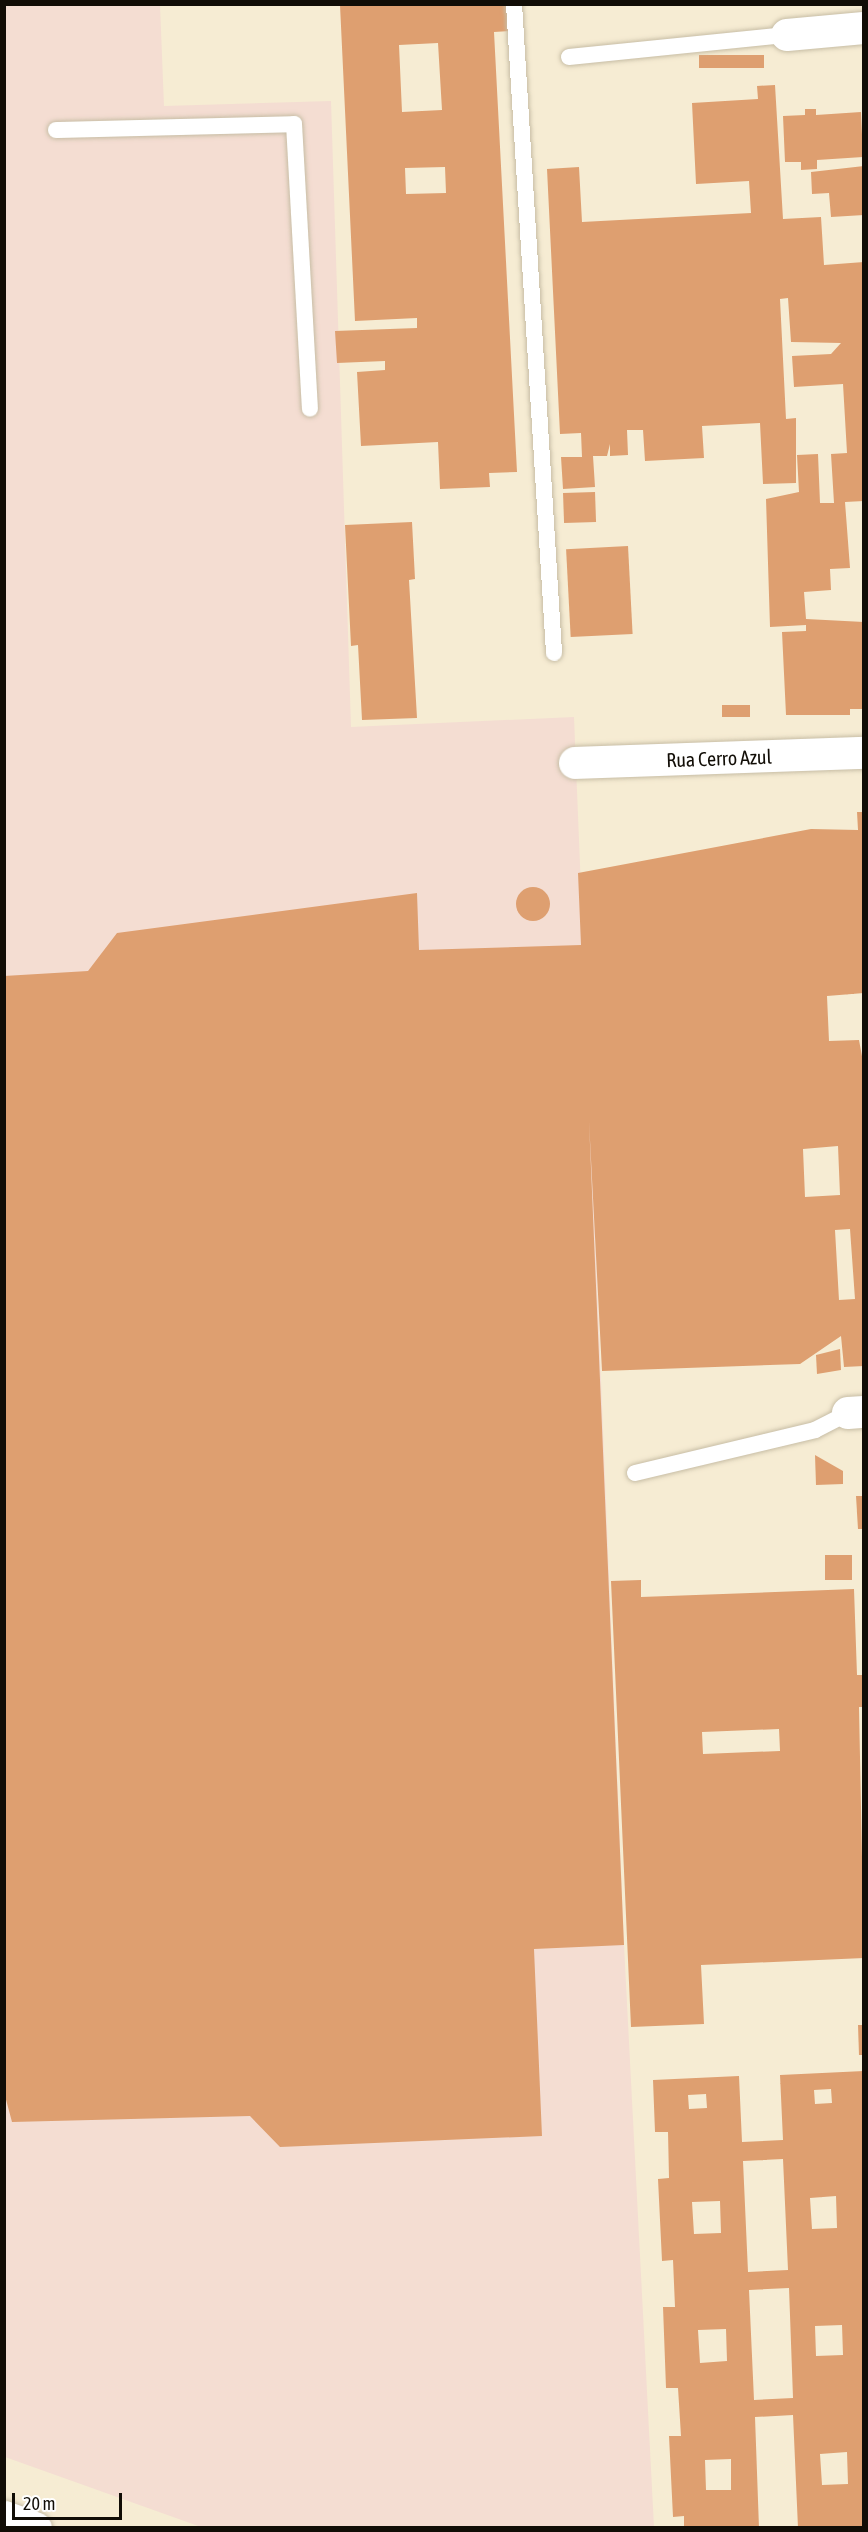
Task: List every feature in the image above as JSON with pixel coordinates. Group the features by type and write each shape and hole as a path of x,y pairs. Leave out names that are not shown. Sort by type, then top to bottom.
{"main road":[{"path":"4,2517 35,2528"}],"street":[{"path":"788,35 864,28"},
{"name":"Rua Cerro Azul","path":"575,763 864,753"}],"lane":[{"path":"513,4 554,653"},
{"path":"569,57 788,35"},
{"path":"56,130 294,124 310,409"},
{"path":"635,1473 815,1430 856,1412"}],"shaded area":[{"path":"5,5 160,5 164,106 331,101 351,727 574,717 624,1945 654,2527 201,2527 5,2457"}],"building":[{"path":"340,5 509,5 511,31 494,32 517,472 489,473 490,487 440,489 438,442 361,446 357,372 385,370 385,361 337,363 335,331 417,328 417,318 355,321","holes":["438,43 442,110 402,112 399,45","445,167 446,193 406,194 405,168"]},
{"path":"699,55 764,55 764,68 699,68"},
{"path":"775,85 783,219 821,217 824,265 864,262 864,501 845,502 850,568 830,569 831,590 804,592 806,619 864,622 864,709 850,709 850,715 786,715 782,632 806,631 806,625 770,627 766,499 799,492 797,455 818,454 820,503 834,503 831,454 847,453 843,384 794,387 792,356 831,354 841,343 791,342 788,298 780,299 786,419 796,418 796,483 763,484 760,423 702,426 704,458 645,461 643,430 627,430 628,455 610,456 610,444 607,456 593,456 595,487 563,489 561,457 582,457 581,433 560,434 547,169 579,167 582,222 751,213 749,181 696,184 692,103 758,99 757,86"},
{"path":"805,109 816,109 816,115 861,112 863,157 817,160 817,169 801,170 801,162 785,162 783,116 805,115"},
{"path":"864,166 864,215 831,217 829,193 812,194 811,172"},
{"path":"595,492 596,522 564,523 563,493"},
{"path":"412,522 415,579 409,580 417,718 362,720 358,645 351,646 345,525"},
{"path":"628,546 633,634 571,637 566,549"},
{"path":"722,705 750,705 750,717 722,717"},
{"path":"857,812 864,812 864,993 827,996 829,1041 859,1040 864,1067 864,1366 844,1367 841,1336 800,1364 602,1371 589,1121 624,1945 534,1949 542,2136 280,2147 250,2116 12,2122 4,2092 4,976 88,971 117,933 417,893 419,950 581,945 578,873 811,829 858,830","holes":["838,1146 840,1195 805,1197 803,1149","850,1229 855,1299 839,1300 835,1230"]},
{"path":"533,887 545,892 550,904 545,916 533,921 521,916 516,904 521,892"},
{"path":"840,1349 841,1370 817,1374 816,1355"},
{"path":"815,1455 843,1471 843,1484 816,1485"},
{"path":"856,1496 864,1496 864,1529 858,1529"},
{"path":"825,1555 852,1555 852,1580 825,1580"},
{"path":"641,1580 641,1597 854,1589 857,1675 864,1675 864,1707 859,1707 864,1958 701,1965 704,2024 631,2027 611,1581","holes":["779,1729 780,1751 703,1754 702,1732"]},
{"path":"858,2025 864,2025 864,2055 859,2055"},
{"path":"864,2071 864,2528 798,2528 793,2415 755,2417 759,2528 684,2528 684,2516 673,2517 669,2436 681,2436 678,2388 666,2388 663,2307 675,2307 673,2260 662,2261 658,2179 669,2178 668,2132 655,2132 653,2080 739,2076 742,2142 783,2140 780,2075","holes":["831,2089 832,2103 815,2104 814,2090","706,2094 707,2108 689,2109 688,2095","783,2159 788,2270 748,2272 743,2161","836,2196 837,2228 812,2229 810,2198","720,2201 721,2233 694,2234 692,2202","789,2288 793,2398 754,2400 749,2290","842,2325 843,2355 816,2356 815,2326","726,2329 727,2361 700,2363 698,2330","847,2452 848,2484 822,2485 820,2454","731,2459 731,2490 706,2490 705,2460"]}]}
